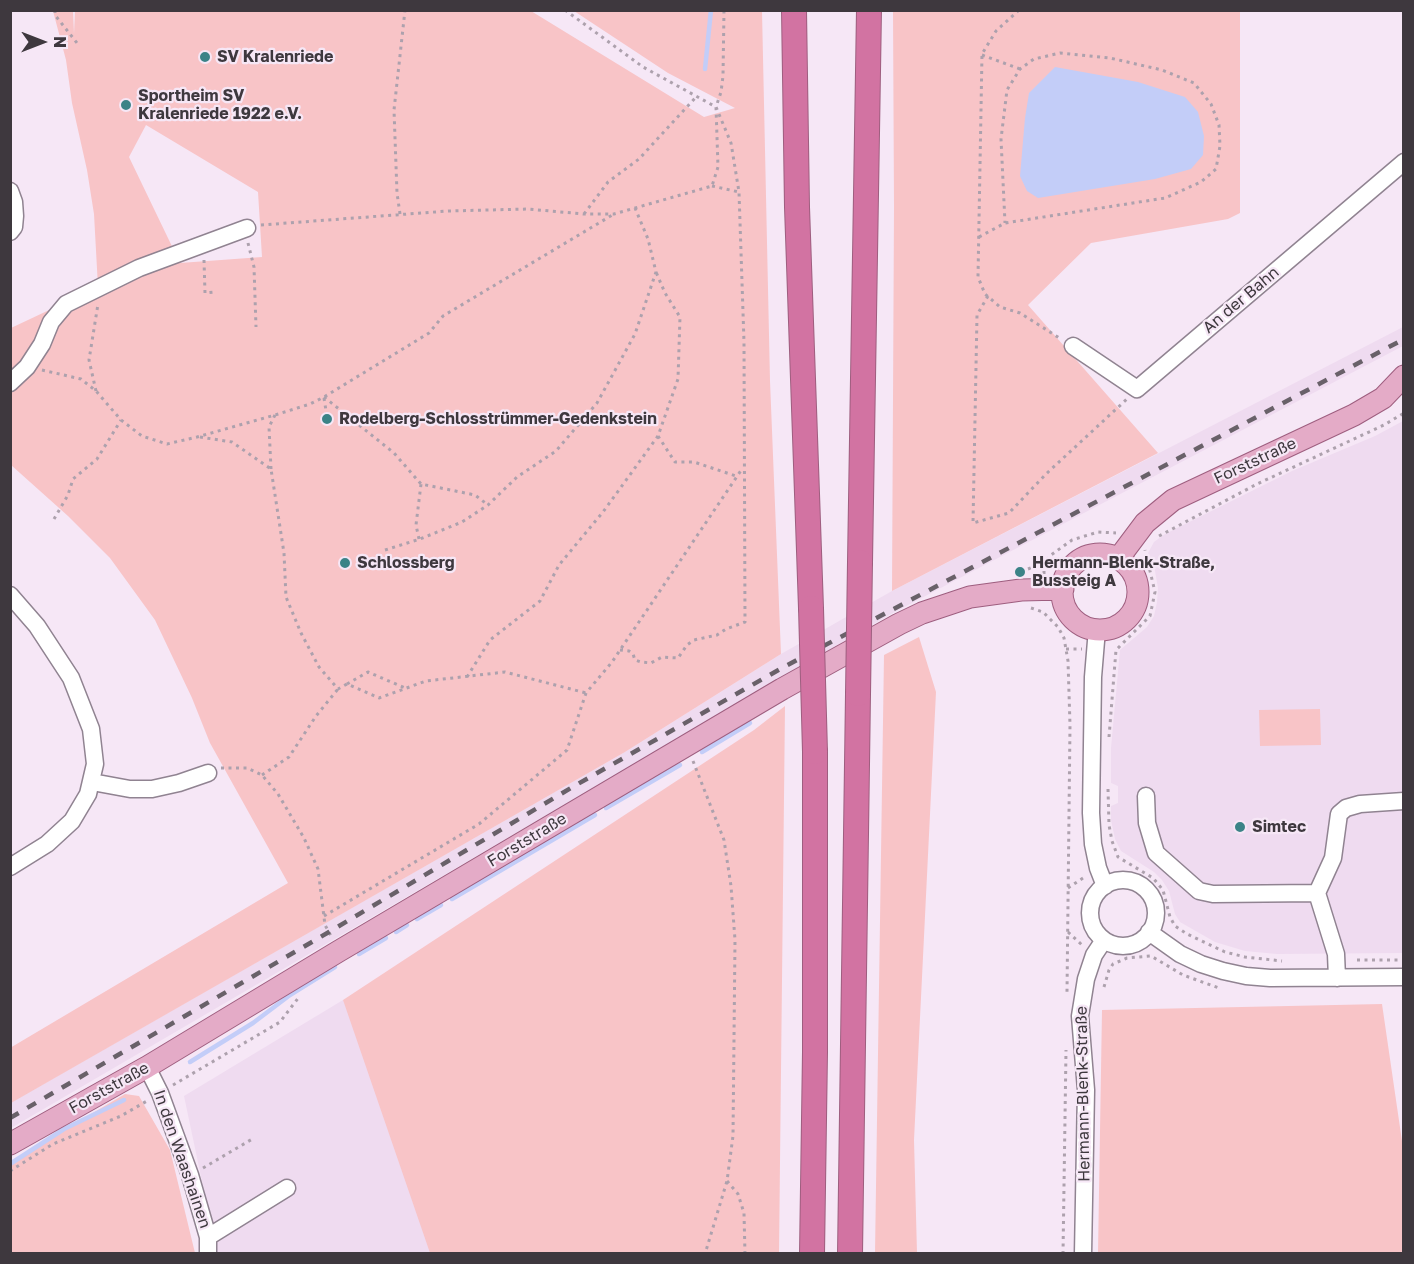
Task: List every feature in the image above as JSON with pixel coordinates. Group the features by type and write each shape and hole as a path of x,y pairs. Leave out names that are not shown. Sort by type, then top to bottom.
{"highway":[{"path":"794,10 797,207 815,752 812,1254"},
{"path":"850,1254 869,10"}],"main road":[{"name":"Forststraße","path":"1135,548 1145,523 1173,500 1354,415 1383,398 1404,376"},
{"path":"1135,548 1132,571 1138,589 1130,615 1115,627 1097,629 1081,624 1069,613 1053,589 1082,559 1135,548"},
{"name":"Forststraße","path":"10,1144 147,1067 782,689 899,624 930,610 970,597 1053,589"}],"street":[{"name":"An der Bahn","path":"1137,389 1404,162"},
{"path":"10,191 15,216 14,227 10,232"},
{"path":"10,383 27,367 42,344 51,322 66,304 98,287 176,253 245,228"},
{"path":"1073,346 1137,389"},
{"path":"10,595 37,626 60,659 80,696 87,713 94,745 95,764 88,794 72,821 47,844 10,867"},
{"path":"1097,629 1093,677 1091,813 1093,844 1105,886"},
{"path":"92,782 130,789 152,789 179,783 208,772"},
{"path":"1146,796 1147,823 1156,853 1199,891 1213,894 1317,893"},
{"path":"1337,978 1336,960 1317,893 1333,858 1339,814 1346,808 1360,804 1404,801"},
{"path":"1112,882 1136,883 1149,894 1153,901 1155,917 1149,932 1132,945 1117,946 1104,940 1093,928 1090,912 1094,897 1112,882"},
{"path":"1149,932 1180,954 1223,971 1270,978 1404,977"},
{"name":"Hermann-Blenk-Straße","path":"1083,1254 1086,1090 1080,1016 1086,979 1094,955 1104,940"},
{"name":"In den Waashainen","path":"147,1067 160,1093 190,1175 208,1245"},
{"path":"208,1245 287,1188"}],"path":[{"path":"55,10 55,15 77,44"},
{"path":"400,214 394,110 405,10"},
{"path":"565,10 643,67 716,107 731,143 739,192 744,342 745,622 717,635 694,640 687,645 678,658 662,657 651,663 641,662 635,660 629,651 620,650"},
{"path":"712,186 718,167 716,107 723,76 724,10"},
{"path":"1018,10 996,31 982,54 978,277 985,294 1000,307 1020,314 1073,346"},
{"path":"979,237 1005,223 1165,198 1202,182 1216,169 1220,146 1220,125 1211,104 1194,83 1162,70 1110,58 1060,53 1034,59 1020,69 1007,90 1001,139 1005,223"},
{"path":"982,54 1020,69"},
{"path":"584,214 608,182 639,159 696,97"},
{"path":"27,367 81,379 96,391 121,420 142,436 167,444 197,437 310,404 324,397 429,333 443,316 614,214 712,186 739,192"},
{"path":"466,677 489,640 540,601 559,565 603,512 658,436 678,379 681,317 665,293 656,272 648,239 635,208"},
{"path":"256,327 255,267 245,228 267,224 400,214 528,209 614,214"},
{"path":"210,242 204,263 205,293 215,292"},
{"path":"385,550 462,522 488,505 517,477 556,452 597,403 635,334 656,272"},
{"path":"96,391 89,360 98,309 98,287"},
{"path":"988,296 981,304 977,315 973,523 1009,513 1046,474 1137,389"},
{"path":"324,397 327,417"},
{"path":"324,397 394,453 421,484 475,495 488,505"},
{"path":"1155,539 1257,484 1384,425 1404,413"},
{"path":"275,415 268,427 284,553 286,597 300,633 319,667 338,688"},
{"path":"54,519 68,495 73,479 97,459 121,420"},
{"path":"658,436 675,462 694,462 736,476"},
{"path":"197,437 232,442 272,469"},
{"path":"324,916 479,824 567,750 586,693 620,650 743,468"},
{"path":"420,539 416,525 421,484"},
{"path":"1028,569 1044,563 1072,540 1098,532 1116,533 1135,548 1155,592 1150,616 1116,650 1109,744"},
{"path":"1044,563 1053,589 1043,612 1059,627 1064,638 1068,661 1070,725 1067,998"},
{"path":"262,775 290,758 315,716 338,688 368,672 406,688"},
{"path":"347,684 379,698 426,681 505,672 586,693"},
{"path":"1070,725 1077,724"},
{"path":"694,763 724,840 731,886 735,940 733,1136 728,1181 705,1254"},
{"path":"208,772 222,768 247,768 262,775 278,794 304,838 318,869 325,925 339,951"},
{"path":"1108,785 1109,825 1118,857 1153,878 1163,890 1170,917 1175,926 1225,952 1284,961"},
{"path":"1104,987 1113,964 1138,956 1155,957"},
{"path":"1336,960 1404,960"},
{"path":"10,1171 53,1144 121,1116 280,1022 303,993"},
{"path":"1063,1254 1066,1042"},
{"path":"202,1169 254,1138"},
{"path":"728,1181 738,1194 744,1213 745,1254"}],"shaded area":[{"path":"53,11 73,11 74,34 75,11 531,11 704,117 735,108 668,73 574,11 762,11 770,381 781,654 625,752 11,1103 10,1048 288,883 210,743 192,698 155,620 110,558 68,516 11,465 11,328 98,287 94,214 66,60","holes":["146,125 258,192 262,257 180,263 129,157"]},
{"path":"893,11 1240,11 1240,213 1228,219 1091,243 1028,305 1158,453 892,591 894,207"},
{"path":"1403,327 1403,346 891,614 11,1128 10,1103 625,752 781,654 892,591"},
{"path":"1403,421 1403,953 1277,954 1245,951 1215,942 1180,922 1175,914 1169,891 1162,880 1154,872 1121,851 1115,839 1111,820 1111,806 1118,803 1118,786 1111,783 1111,748 1120,650 1147,627 1154,616 1157,602 1158,588 1155,571 1148,553 1154,542 1165,534 1292,471 1375,436"},
{"path":"919,637 936,692 914,1140 917,1253 875,1253 884,655"},
{"path":"785,706 779,1253 430,1253 343,1000 754,730"},
{"path":"1320,709 1321,745 1260,746 1259,710"},
{"path":"343,1000 354,1001 436,1253 215,1253 215,1243 184,1096"},
{"path":"1382,1004 1403,1148 1403,1253 1098,1253 1102,1010"},
{"path":"125,1094 139,1096 170,1150 195,1253 11,1253 11,1161"}],"water":[{"path":"1055,67 1138,82 1185,97 1198,112 1204,136 1203,155 1191,169 1155,179 1038,198 1027,191 1020,176 1025,118 1029,93"}],"waterway":[{"path":"705,69 711,10"},
{"path":"702,752 750,723"},
{"path":"606,808 680,765"},
{"path":"452,899 595,815"},
{"path":"417,919 441,905"},
{"path":"396,932 407,925"},
{"path":"359,954 386,938"},
{"path":"190,1062 253,1023 290,995 335,967"},
{"path":"10,1164 64,1129 124,1100"}],"railway":[{"path":"10,1118 576,785 782,668 1404,339"}],"place":[{"name":"SV Kralenriede","path":"205,57"},
{"name":"Sportheim SV Kralenriede 1922 e.V.","path":"126,105"},
{"name":"Rodelberg-Schlosstrümmer-Gedenkstein","path":"327,419"},
{"name":"Schlossberg","path":"345,563"},
{"name":"Hermann-Blenk-Straße, Bussteig A","path":"1020,572"},
{"name":"Simtec","path":"1240,827"}]}
